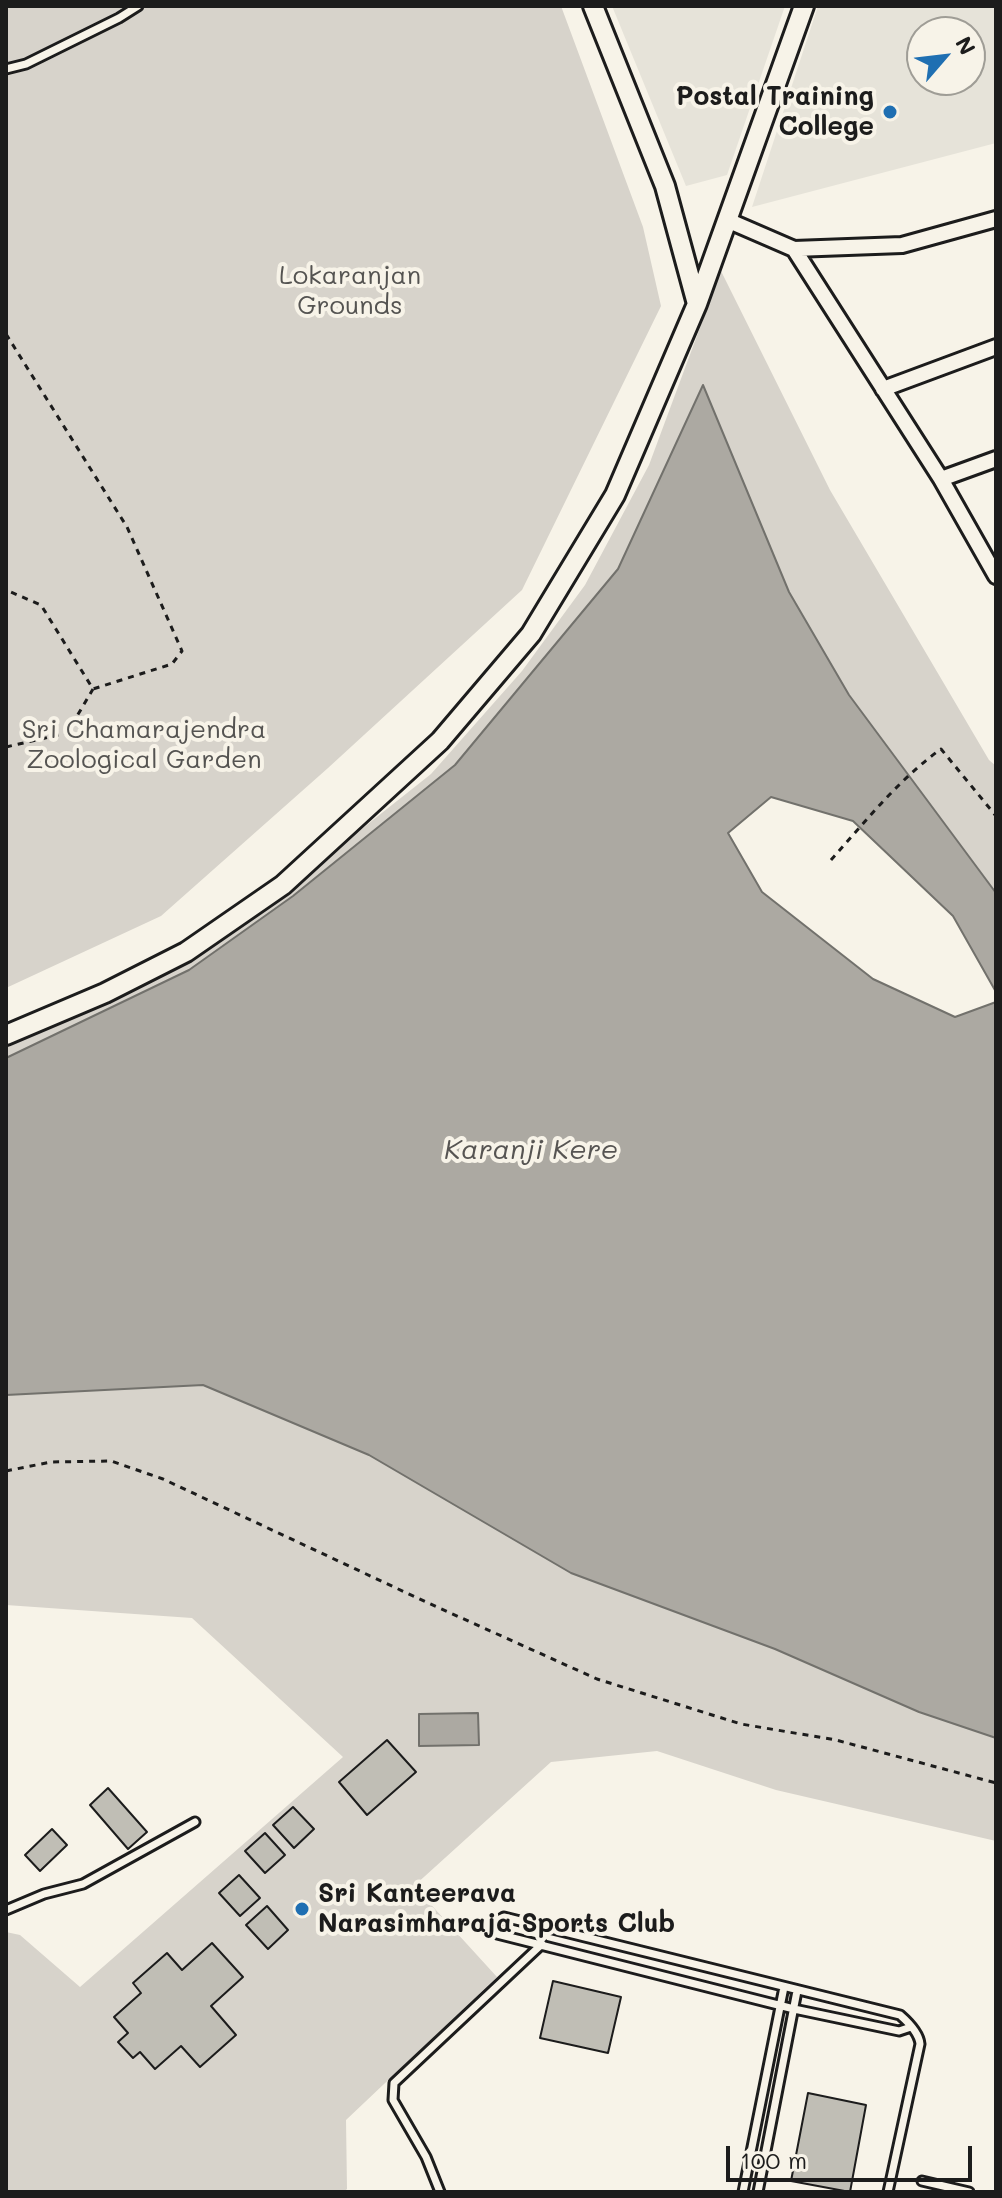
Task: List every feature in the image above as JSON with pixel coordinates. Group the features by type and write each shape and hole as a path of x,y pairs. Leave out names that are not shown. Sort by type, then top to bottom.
{"street":[{"path":"593,6 665,186 697,304"},
{"path":"6,1035 105,993 186,952 283,885 440,741 531,634 615,495 697,304 804,6"},
{"path":"727,220 794,249 902,245 996,219"},
{"path":"794,249 941,479 996,576"},
{"path":"883,389 996,347"},
{"path":"941,479 996,459"}],"lane":[{"path":"6,69 26,64 138,6"},
{"path":"6,1910 44,1894 83,1884 195,1822"},
{"path":"888,2192 920,2044 917,2035 911,2027 900,2015 504,1917 495,1928 497,1934 781,2006 899,2031 911,2027"},
{"path":"440,2192 426,2157 393,2100 394,2083 542,1944"},
{"path":"743,2192 784,1987"},
{"path":"758,2192 797,1991"},
{"path":"922,2181 969,2192"}],"path":[{"path":"6,334 127,527 182,651 172,664 93,689 67,733 6,747"},
{"path":"6,590 41,605 93,689"},
{"path":"831,860 923,762 941,749 996,816"},
{"path":"6,1471 51,1462 111,1461 163,1479 597,1679 741,1724 836,1740 996,1783"}],"shaded area":[{"path":"612,6 785,6 727,175 686,186"},
{"name":"Postal Training College","path":"818,6 996,6 996,143 752,207"}],"green space":[{"name":"Lokaranjan Grounds","path":"6,6 561,6 643,227 661,306 522,590 161,916 6,988"},
{"path":"721,271 830,490 989,760 996,766 996,893 849,695 789,592 702,386 618,569 455,765 293,896 189,970 6,1058 6,1042 181,966 286,889 431,774 522,671 585,585 649,465"},
{"path":"203,1385 369,1455 775,1649 919,1712 996,1738 996,1841 776,1790 657,1751 551,1762 414,1886 497,1977 346,2120 347,2189 344,2192 6,2192 6,1932 20,1935 80,1987 343,1757 192,1618 6,1605 6,1395"}],"water":[{"name":"Karanji Kere","path":"703,385 789,592 849,695 996,893 996,992 953,916 853,821 771,797 728,833 762,892 873,979 955,1017 996,1002 996,1738 919,1712 775,1649 571,1573 369,1455 203,1385 6,1395 6,1058 189,970 293,896 455,765 618,569"},
{"path":"478,1713 479,1745 419,1746 419,1714"}],"building":[{"path":"387,1740 416,1772 367,1815 339,1782"},
{"path":"108,1788 147,1832 128,1849 90,1805"},
{"path":"293,1807 314,1829 294,1848 273,1825"},
{"path":"52,1829 67,1845 40,1871 25,1855"},
{"path":"265,1833 285,1855 265,1873 245,1851"},
{"path":"239,1875 260,1898 240,1916 219,1893"},
{"path":"267,1906 288,1930 268,1949 246,1925"},
{"path":"212,1943 243,1977 211,2006 236,2035 200,2067 181,2046 155,2069 140,2052 133,2058 118,2042 128,2033 114,2017 141,1993 133,1983 167,1953 182,1970"},
{"path":"553,1981 621,1997 608,2053 540,2038"},
{"path":"808,2093 866,2105 850,2192 791,2181"}],"place":[{"name":"Postal Training College","path":"890,112"},
{"name":"Sri Kanteerava Narasimharaja Sports Club","path":"302,1909"}],"park label":[{"name":"Sri Chamarajendra Zoological Garden","path":"144,745"}]}
